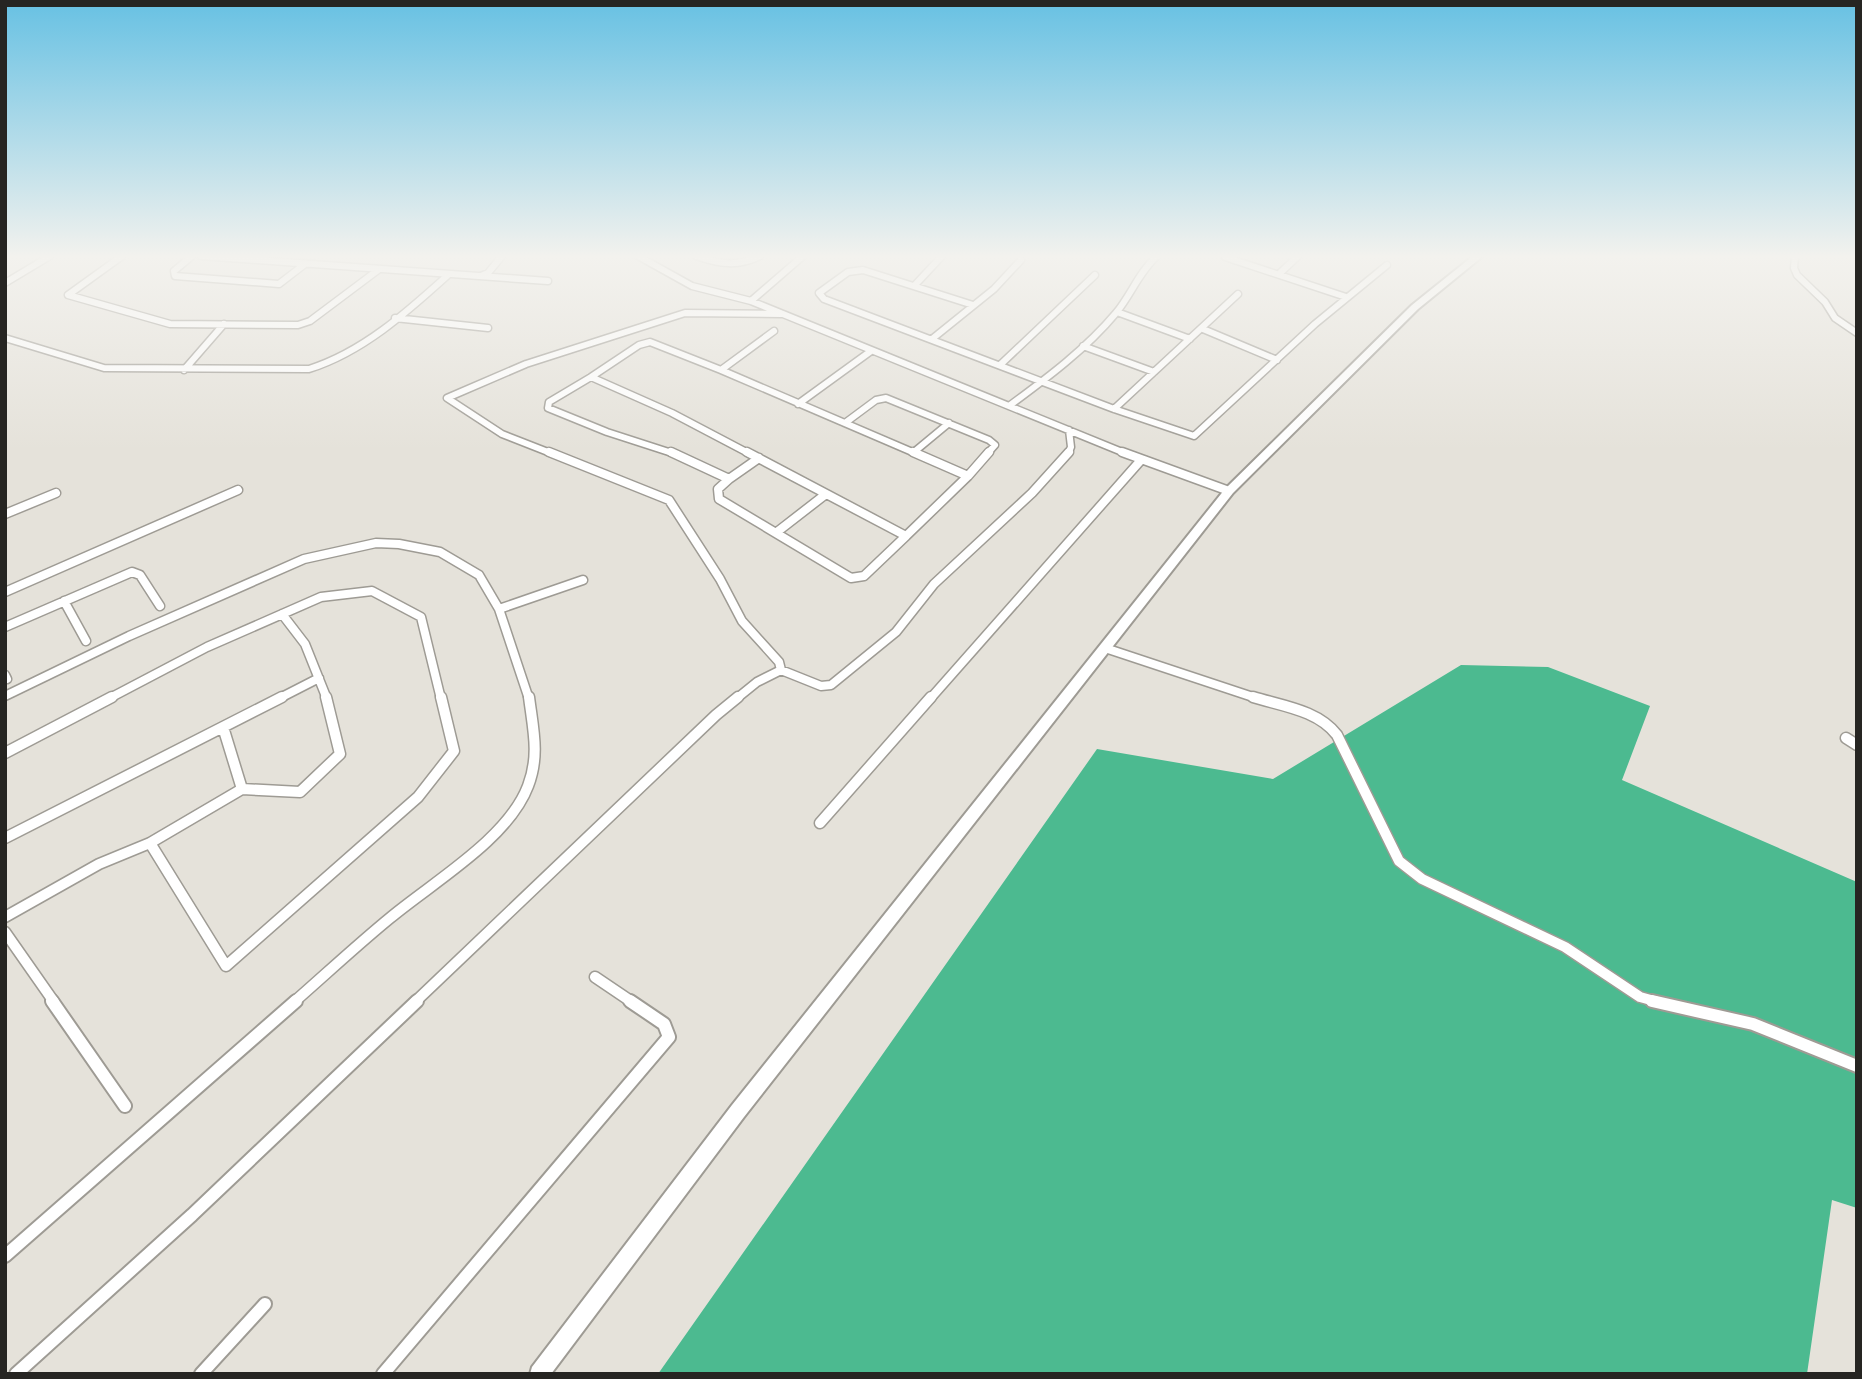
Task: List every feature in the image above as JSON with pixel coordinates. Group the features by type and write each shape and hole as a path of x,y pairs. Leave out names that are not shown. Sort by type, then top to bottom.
{"main road":[{"path":"539,1374 746,1100 1229,491 1402,320"}],"street":[{"path":"153,320 224,324 304,323 308,320"},
{"path":"5,338 104,369 299,371 334,362 392,320"},
{"path":"417,320 488,328"},
{"path":"663,320 526,365 447,398 502,434 669,500 720,579 742,621 779,662 781,670"},
{"path":"797,320 1141,460 1229,491"},
{"path":"882,320 1114,409 1194,436 1320,320"},
{"path":"932,339 954,320"},
{"path":"1000,365 1047,320"},
{"path":"1009,406 1083,346 1109,320"},
{"path":"1140,320 1190,339"},
{"path":"1114,409 1211,320"},
{"path":"1839,320 1857,332"},
{"path":"184,370 224,324"},
{"path":"1203,328 1277,360"},
{"path":"721,370 774,331"},
{"path":"729,479 659,447 607,432 548,408 550,402 639,345 650,342 968,476"},
{"path":"1083,346 1154,372"},
{"path":"798,404 872,351"},
{"path":"591,377 672,413 906,536"},
{"path":"759,458 718,489 719,499 851,578 864,576 968,476 995,446 989,440 882,398 845,423"},
{"path":"914,452 948,423"},
{"path":"16,1374 192,1215 688,740 757,682 781,670 821,686 836,683 896,632 934,584 1068,456 1072,447 1069,430"},
{"path":"820,823 1141,460"},
{"path":"5,592 238,490"},
{"path":"6,511 56,493"},
{"path":"777,532 826,494"},
{"path":"5,696 128,636 304,559 376,543 400,544 440,552 479,575 499,609 527,690 537,756 535,771 519,804 475,851 391,916 5,1256"},
{"path":"5,627 132,572 140,575 160,606"},
{"path":"499,609 583,580"},
{"path":"5,753 207,647 321,597 372,591 421,617 454,751 418,797 226,966 150,843"},
{"path":"64,601 86,641"},
{"path":"5,917 99,864 150,843 242,789 300,792 340,754 319,678 296,627 282,614"},
{"path":"1105,648 1318,717 1328,723 1338,735 1399,861 1422,879 1565,947 1605,976 1640,996 1673,1007 1753,1024 1857,1066"},
{"path":"5,838 319,678"},
{"path":"223,727 242,789"},
{"path":"1846,738 1857,745"},
{"path":"5,932 125,1106"},
{"path":"383,1374 668,1037 664,1024 595,977"},
{"path":"201,1374 265,1304"}],"green space":[{"path":"1461,665 1548,667 1650,706 1622,780 1857,882 1857,1208 1832,1200 1807,1374 658,1374 1097,749 1273,779"}]}
